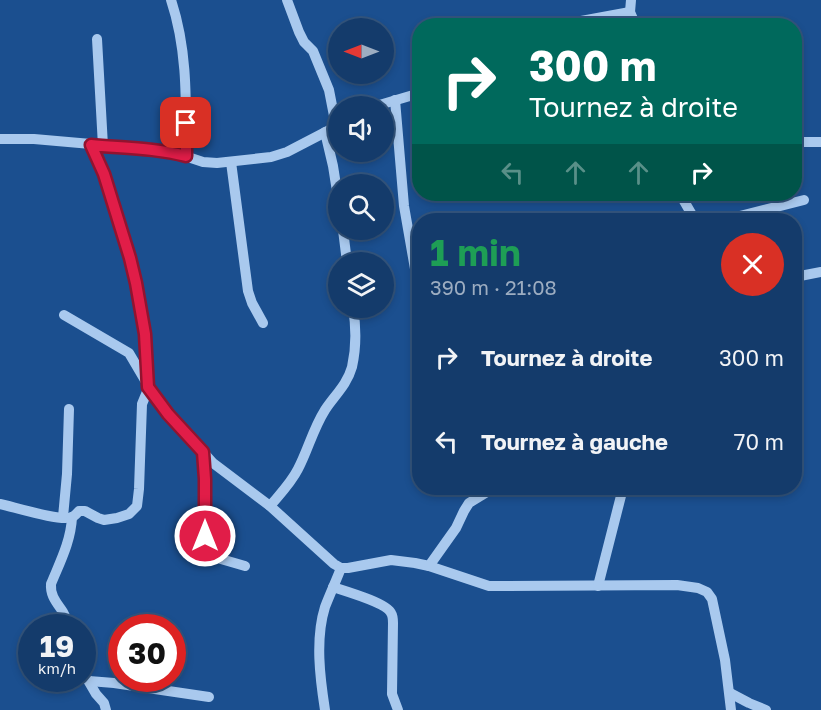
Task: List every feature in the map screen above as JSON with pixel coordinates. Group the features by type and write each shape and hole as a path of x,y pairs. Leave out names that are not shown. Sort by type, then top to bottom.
{"street":[{"path":"171,0 178,20 184,55 186,156"},
{"path":"286,0 304,42 313,51 330,96"},
{"path":"631,0 630,12 633,18"},
{"path":"597,18 630,12"},
{"path":"97,39 103,146"},
{"path":"412,95 394,100 404,206 412,238"},
{"path":"0,139 34,139 176,153 203,162 217,163 271,157 287,152 328,130"},
{"path":"325,132 334,174"},
{"path":"802,142 820,142"},
{"path":"0,504 50,516 67,517 79,511 86,511 104,520 129,513 136,506 139,489 142,404 148,387 148,362 135,275 104,174 91,145"},
{"path":"231,162 248,291 263,323"},
{"path":"752,213 800,201"},
{"path":"802,277 821,272"},
{"path":"64,315 129,354 148,387 168,414 213,463 270,506 341,568 391,560 429,566 489,586 653,584 698,588 707,592 712,599 730,693 731,710"},
{"path":"270,506 290,483 325,411 346,382 352,367 353,318"},
{"path":"64,614 50,592 71,530 67,517 69,409"},
{"path":"203,452 205,536 208,552 214,557 245,566"},
{"path":"429,566 456,528 470,503 482,495"},
{"path":"598,586 621,495"},
{"path":"325,710 321,684 320,644 325,609 341,568"},
{"path":"333,587 373,601 386,607 391,613 393,623 392,694 398,710"},
{"path":"96,682 208,697"},
{"path":"95,692 104,703 106,710"},
{"path":"730,693 766,710"}],"route":[{"path":"186,123 186,156 176,153 91,145 104,174 136,283 145,334 148,387 168,414 203,452 205,536"}]}
